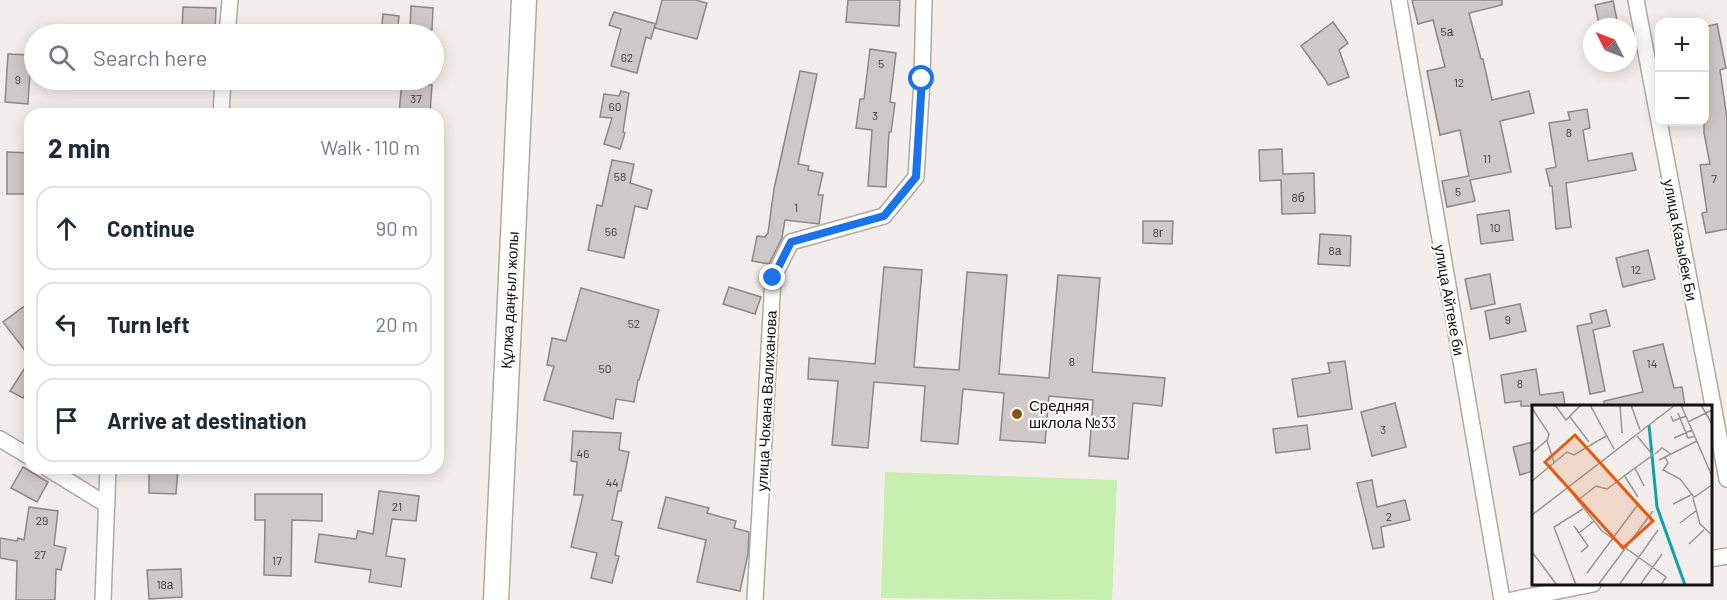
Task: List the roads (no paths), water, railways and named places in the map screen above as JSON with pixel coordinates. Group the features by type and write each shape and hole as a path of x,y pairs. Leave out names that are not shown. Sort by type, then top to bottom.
{"main road":[{"name":"Құлжа даңғыл жолы","path":"496,600 524,0"}],"street":[{"path":"228,24 230,0"},
{"name":"улица Чокана Валиханова","path":"755,600 773,278 791,242 884,216 916,177 924,0"},
{"name":"улица Айтеке би","path":"1399,0 1502,600"},
{"name":"улица Казыбек Би","path":"1636,0 1727,479"},
{"path":"221,108 222,90"},
{"path":"0,439 24,454"},
{"path":"57,474 107,505"},
{"path":"103,600 108,474"},
{"path":"1712,560 1727,556"},
{"path":"1512,600 1588,585"}],"place":[{"name":"Средняя шклола №33","path":"1017,414"}]}
